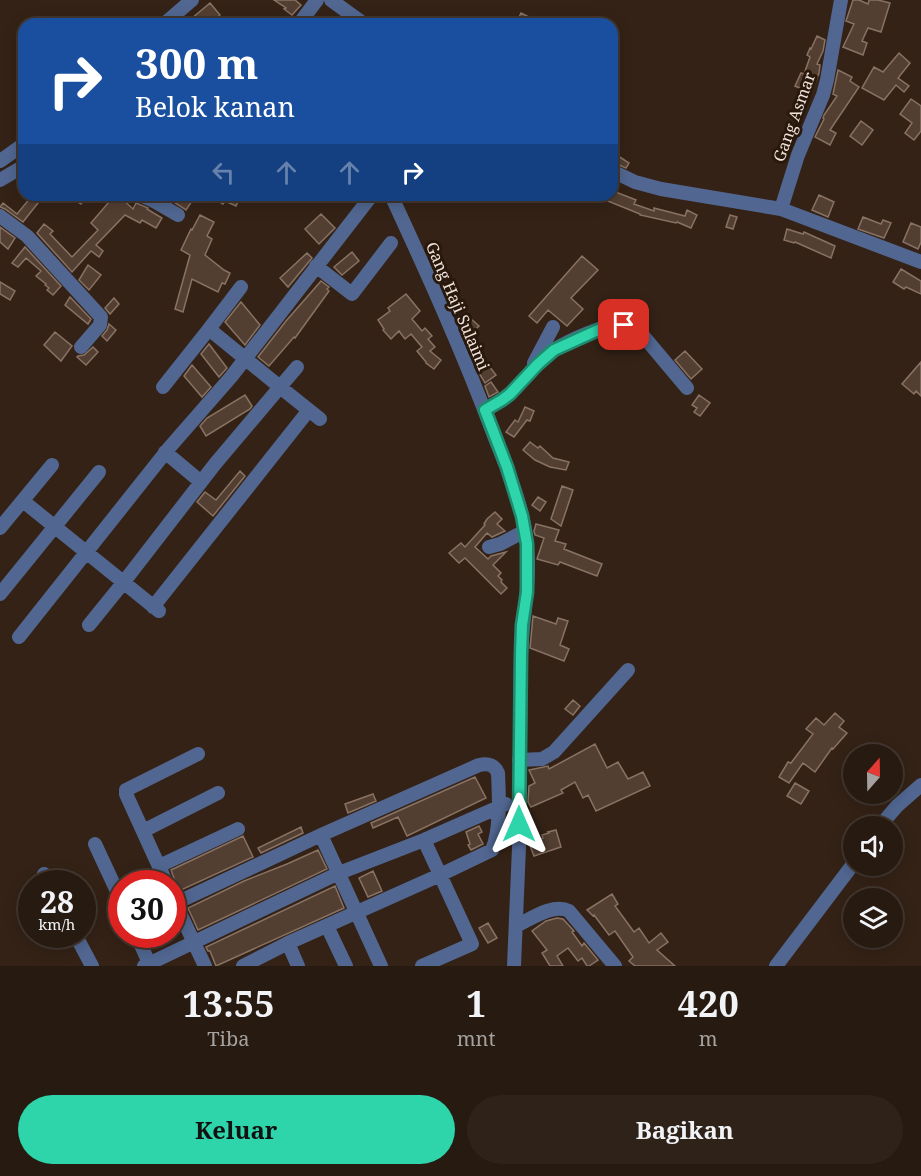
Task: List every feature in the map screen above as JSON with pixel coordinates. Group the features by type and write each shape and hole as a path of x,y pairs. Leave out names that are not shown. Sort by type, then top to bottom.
{"street":[{"path":"171,18 192,0"},
{"path":"304,18 317,0"},
{"path":"331,0 356,18"},
{"name":"Gang Asmar","path":"781,209 798,155 823,94 841,0"},
{"path":"0,161 18,148"},
{"path":"0,180 18,170"},
{"path":"618,174 635,182 661,189 781,209 921,262"},
{"path":"154,201 178,215"},
{"path":"19,637 165,452 245,359 367,201"},
{"name":"Gang Haji Sulaimi","path":"394,201 485,410 507,467 525,531 528,560 522,638 519,847 514,966"},
{"path":"0,216 27,236 101,316 100,325 81,347"},
{"path":"316,266 352,294 391,243"},
{"path":"163,387 241,287"},
{"path":"485,410 502,400 517,387 547,355 563,345 607,326 624,325 640,332 687,388"},
{"path":"529,372 553,327"},
{"path":"22,501 156,609 315,415 209,329"},
{"path":"89,624 201,482 297,367"},
{"path":"165,452 201,482"},
{"path":"0,528 52,465"},
{"path":"0,594 99,472"},
{"path":"489,547 525,531"},
{"path":"519,760 542,759 554,752 628,670"},
{"path":"161,870 126,790 198,754"},
{"path":"186,895 479,765 491,764 496,768 499,806 492,850 288,943 243,966"},
{"path":"888,816 921,785"},
{"path":"143,831 218,793"},
{"path":"141,948 147,965 339,873 424,840 499,806 519,800"},
{"path":"159,866 238,830"},
{"path":"321,835 381,966"},
{"path":"422,966 472,944 424,840"},
{"path":"95,844 108,872"},
{"path":"776,966 844,876"},
{"path":"516,926 554,908 564,908 615,966"},
{"path":"186,924 205,966"},
{"path":"327,926 345,966"},
{"path":"288,943 298,966"},
{"path":"82,948 92,966"}],"building":[{"path":"274,0 295,0 301,5 292,15"},
{"path":"853,0 868,4 869,0 890,3 881,32 868,28 862,41 867,43 863,55 843,47 854,24 846,21"},
{"path":"210,3 220,15 217,18 192,18"},
{"path":"521,13 531,18 519,18"},
{"path":"817,36 825,40 817,64 820,65 819,73 811,93 795,86 801,73 804,74 810,57 807,55"},
{"path":"899,53 910,63 898,78 909,86 904,92 896,85 884,100 862,88 874,67 883,72"},
{"path":"838,70 852,77 850,81 859,87 830,130 836,133 830,145 815,137 824,115 837,96 833,94"},
{"path":"911,99 921,106 921,131 914,140 905,133 912,123 900,114"},
{"path":"861,121 873,130 862,145 850,136"},
{"path":"618,156 629,163 626,168 618,165"},
{"path":"618,193 636,200 634,204 654,211 654,208 685,216 687,210 697,215 691,228 677,222 640,214 608,201 618,201"},
{"path":"819,195 834,202 828,217 812,210"},
{"path":"28,201 38,203 23,222 0,207 3,203 17,214"},
{"path":"110,201 124,201 133,209 136,203 162,218 156,228 142,220 140,223 125,215 96,245 103,251 99,257 91,251 72,272 37,233 44,224 53,231 50,234 72,257 98,230 91,223"},
{"path":"172,201 192,201 186,210"},
{"path":"225,201 238,201 236,206"},
{"path":"321,214 335,228 319,244 305,229"},
{"path":"200,215 214,222 207,236 212,239 205,255 230,273 218,292 192,279 183,312 175,309 190,255 181,250"},
{"path":"730,215 737,217 733,229 726,227"},
{"path":"863,217 881,224 883,220 891,223 884,238 858,229"},
{"path":"911,223 921,227 921,242 918,249 903,242"},
{"path":"0,227 15,238 8,249 0,242"},
{"path":"787,229 803,234 804,232 835,246 831,258 795,242 784,240"},
{"path":"25,247 61,286 53,295 47,290 49,288 46,284 36,276 41,271 26,258 18,267 12,263"},
{"path":"352,252 359,261 342,275 334,267"},
{"path":"307,253 312,258 288,287 280,278"},
{"path":"582,256 598,270 571,298 583,309 567,326 548,310 537,323 529,316"},
{"path":"88,265 101,275 89,290 79,280"},
{"path":"901,269 921,281 921,294 906,287 904,289 893,282"},
{"path":"321,281 329,287 327,289 329,291 295,338 269,366 258,357"},
{"path":"0,282 15,291 10,300 0,294"},
{"path":"406,294 420,311 412,319 422,331 425,328 432,336 428,339 435,347 430,351 441,360 434,369 417,351 422,347 411,334 405,339 399,331 391,339 378,320 390,311 388,308"},
{"path":"70,297 91,319 88,324 65,305"},
{"path":"114,298 119,304 110,314 105,308"},
{"path":"241,302 260,325 245,345 225,322"},
{"path":"469,317 479,326 470,335 461,326"},
{"path":"109,324 116,330 107,341 102,336"},
{"path":"55,332 72,346 61,361 44,345"},
{"path":"209,344 227,368 219,377 201,354"},
{"path":"93,347 98,352 86,365 77,357 84,355"},
{"path":"685,351 702,369 691,379 675,360"},
{"path":"921,362 921,396 916,391 914,394 902,384"},
{"path":"192,365 211,387 202,397 184,376"},
{"path":"489,366 496,375 485,383 479,373"},
{"path":"491,382 498,392 489,397 485,386"},
{"path":"245,395 252,406 250,409 206,436 200,426 207,418"},
{"path":"699,395 710,403 700,416 694,412 697,408 692,405"},
{"path":"525,407 534,411 530,421 527,420 514,437 506,432 515,420 518,422"},
{"path":"530,442 538,448 540,446 553,458 569,462 566,470 550,467 535,460 523,450"},
{"path":"240,471 245,476 213,516 197,502 205,492 216,500"},
{"path":"562,486 573,490 561,526 551,519"},
{"path":"538,497 546,502 540,511 532,505"},
{"path":"495,512 502,519 497,524 505,531 492,537 487,533 475,547 488,559 506,552 493,565 501,573 498,576 507,588 501,594 465,558 459,563 449,553 461,543 465,547"},
{"path":"536,524 559,530 555,541 566,544 564,549 602,564 597,576 560,562 558,565 537,559 544,538 535,535"},
{"path":"533,616 556,624 558,618 568,621 560,645 569,649 564,661 530,648"},
{"path":"573,700 580,706 573,715 565,709"},
{"path":"835,713 844,721 839,727 847,733 832,748 815,772 803,763 789,783 779,777 788,762 791,763 813,734 806,729 816,718 824,725"},
{"path":"595,744 607,768 618,762 628,779 643,772 650,786 596,811 588,795 583,798 575,782 561,790 563,793 531,807 528,802 529,786 535,783 529,770 548,766 549,769"},
{"path":"475,777 486,798 407,836 398,817 373,828 371,823"},
{"path":"795,783 809,791 801,804 787,796"},
{"path":"373,794 376,801 348,813 345,804"},
{"path":"479,826 482,832 478,834 483,844 471,850 466,832"},
{"path":"301,827 303,833 261,853 258,848"},
{"path":"556,830 561,847 534,856 529,843"},
{"path":"243,836 253,857 186,888 186,870 171,870"},
{"path":"318,850 327,869 198,930 188,908 244,881"},
{"path":"373,871 382,891 368,897 359,878"},
{"path":"335,886 344,908 216,966 206,947"},
{"path":"612,894 618,904 615,906 634,932 639,928 649,943 661,933 668,942 657,950 675,966 635,966 629,961 633,957 615,931 609,935 594,915 587,910"},
{"path":"563,919 574,931 572,932 582,946 584,943 598,960 587,966 582,958 578,961 568,948 557,956 563,966 550,966 542,953 547,950 532,931 546,921"},
{"path":"488,923 497,938 488,943 479,928"}],"route":[{"path":"519,824 521,654 527,592 527,544 522,516 507,467 485,410 510,394 529,372 554,350 607,326 624,325"}]}
